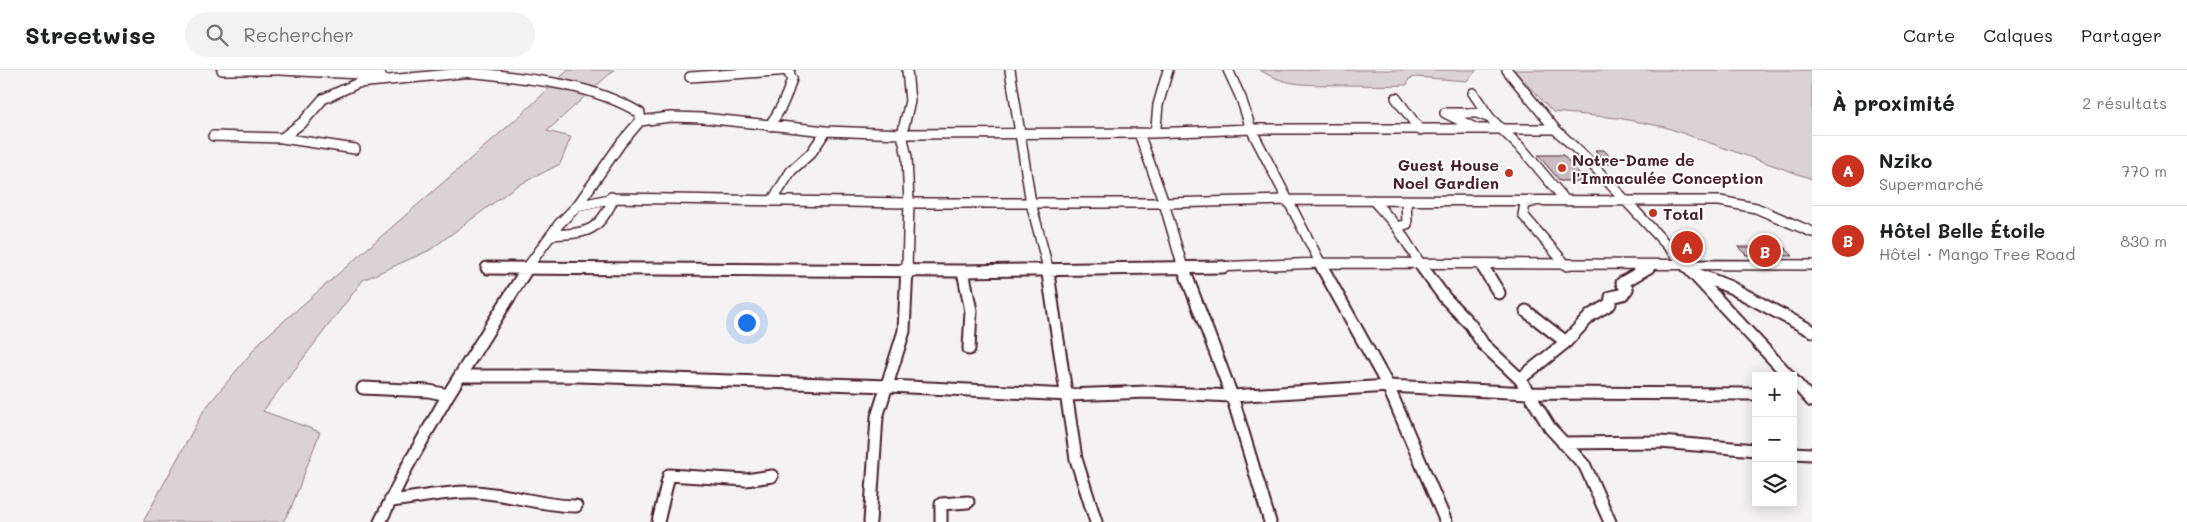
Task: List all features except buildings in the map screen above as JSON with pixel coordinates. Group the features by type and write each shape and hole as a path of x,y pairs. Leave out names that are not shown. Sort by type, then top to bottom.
{"street":[{"path":"222,70 348,71 378,76 426,70"},
{"path":"380,522 448,395 525,270 551,235 577,206 621,143 640,121 640,113 630,105 567,87 472,72 445,70"},
{"path":"507,70 511,78"},
{"path":"690,77 789,70 792,78 789,88 779,114 769,126"},
{"path":"870,522 877,417 889,386 904,331 909,269 907,157 902,134 910,101 907,70"},
{"path":"1010,70 1022,132 1031,202 1048,269 1076,458 1096,522"},
{"path":"1152,133 1156,128 1158,105 1168,70"},
{"path":"1228,70 1241,98 1251,129 1320,262 1388,386 1446,522"},
{"path":"1507,70 1555,129 1627,202 1785,372"},
{"path":"282,138 303,122 323,100 358,83 472,72"},
{"path":"1473,93 1501,131 1524,151 1565,200"},
{"path":"1396,98 1420,130"},
{"path":"1478,130 1445,113 1478,113 1490,118"},
{"path":"640,121 670,117 826,132 902,134 1022,132 1152,133 1251,129 1501,131 1516,128 1555,129"},
{"path":"772,201 791,171 812,153 826,132"},
{"path":"1138,133 1164,203 1183,268 1232,396 1270,522"},
{"path":"213,136 282,138 355,149"},
{"path":"585,194 614,198 909,203 1164,203 1289,200 1736,202 1767,210 1812,232"},
{"path":"577,206 614,198"},
{"path":"551,235 589,233 596,230 608,212 614,198"},
{"path":"1373,200 1397,227 1444,298 1470,324 1483,344 1520,379 1550,428 1585,466 1610,522"},
{"path":"1397,227 1407,224 1406,200"},
{"path":"1542,200 1526,204 1523,215 1566,266"},
{"path":"487,268 525,270 909,269 963,271 1183,268 1320,262 1566,266 1684,264 1812,265"},
{"path":"1482,265 1499,293"},
{"path":"1520,379 1566,342 1591,316 1610,304 1611,297 1623,294 1627,289 1622,283 1650,266"},
{"path":"963,271 970,311 969,348"},
{"path":"1693,272 1730,287 1812,331"},
{"path":"1526,311 1566,342"},
{"path":"461,376 579,376 889,386 1068,395 1147,392 1232,396 1388,386 1530,393 1752,394"},
{"path":"1797,384 1810,396"},
{"path":"363,388 429,391 448,395"},
{"path":"1797,394 1810,396"},
{"path":"1563,442 1660,442 1752,450"},
{"path":"1797,453 1812,454"},
{"path":"658,522 669,475 746,480 772,476"},
{"path":"390,501 470,492 527,498 556,506 576,506"},
{"path":"941,522 941,504 968,502"}],"shaded area":[{"path":"568,70 614,70 547,131 571,137 560,164 515,187 430,250 363,280 263,411 320,432 291,508 283,522 143,522 204,410 261,341 522,114"},
{"path":"1260,70 1476,71 1467,81 1416,77 1409,79 1407,85 1320,85 1280,80"},
{"path":"1514,70 1812,70 1812,179 1665,127 1618,118 1553,112"}],"place":[{"name":"Notre-Dame de l'Immaculée Conception","path":"1562,168"},
{"name":"Guest House Noel Gardien","path":"1509,173"},
{"name":"Total","path":"1653,213"},
{"name":"Nziko","path":"1687,247"},
{"name":"Hôtel Belle Étoile","path":"1765,251"}]}
